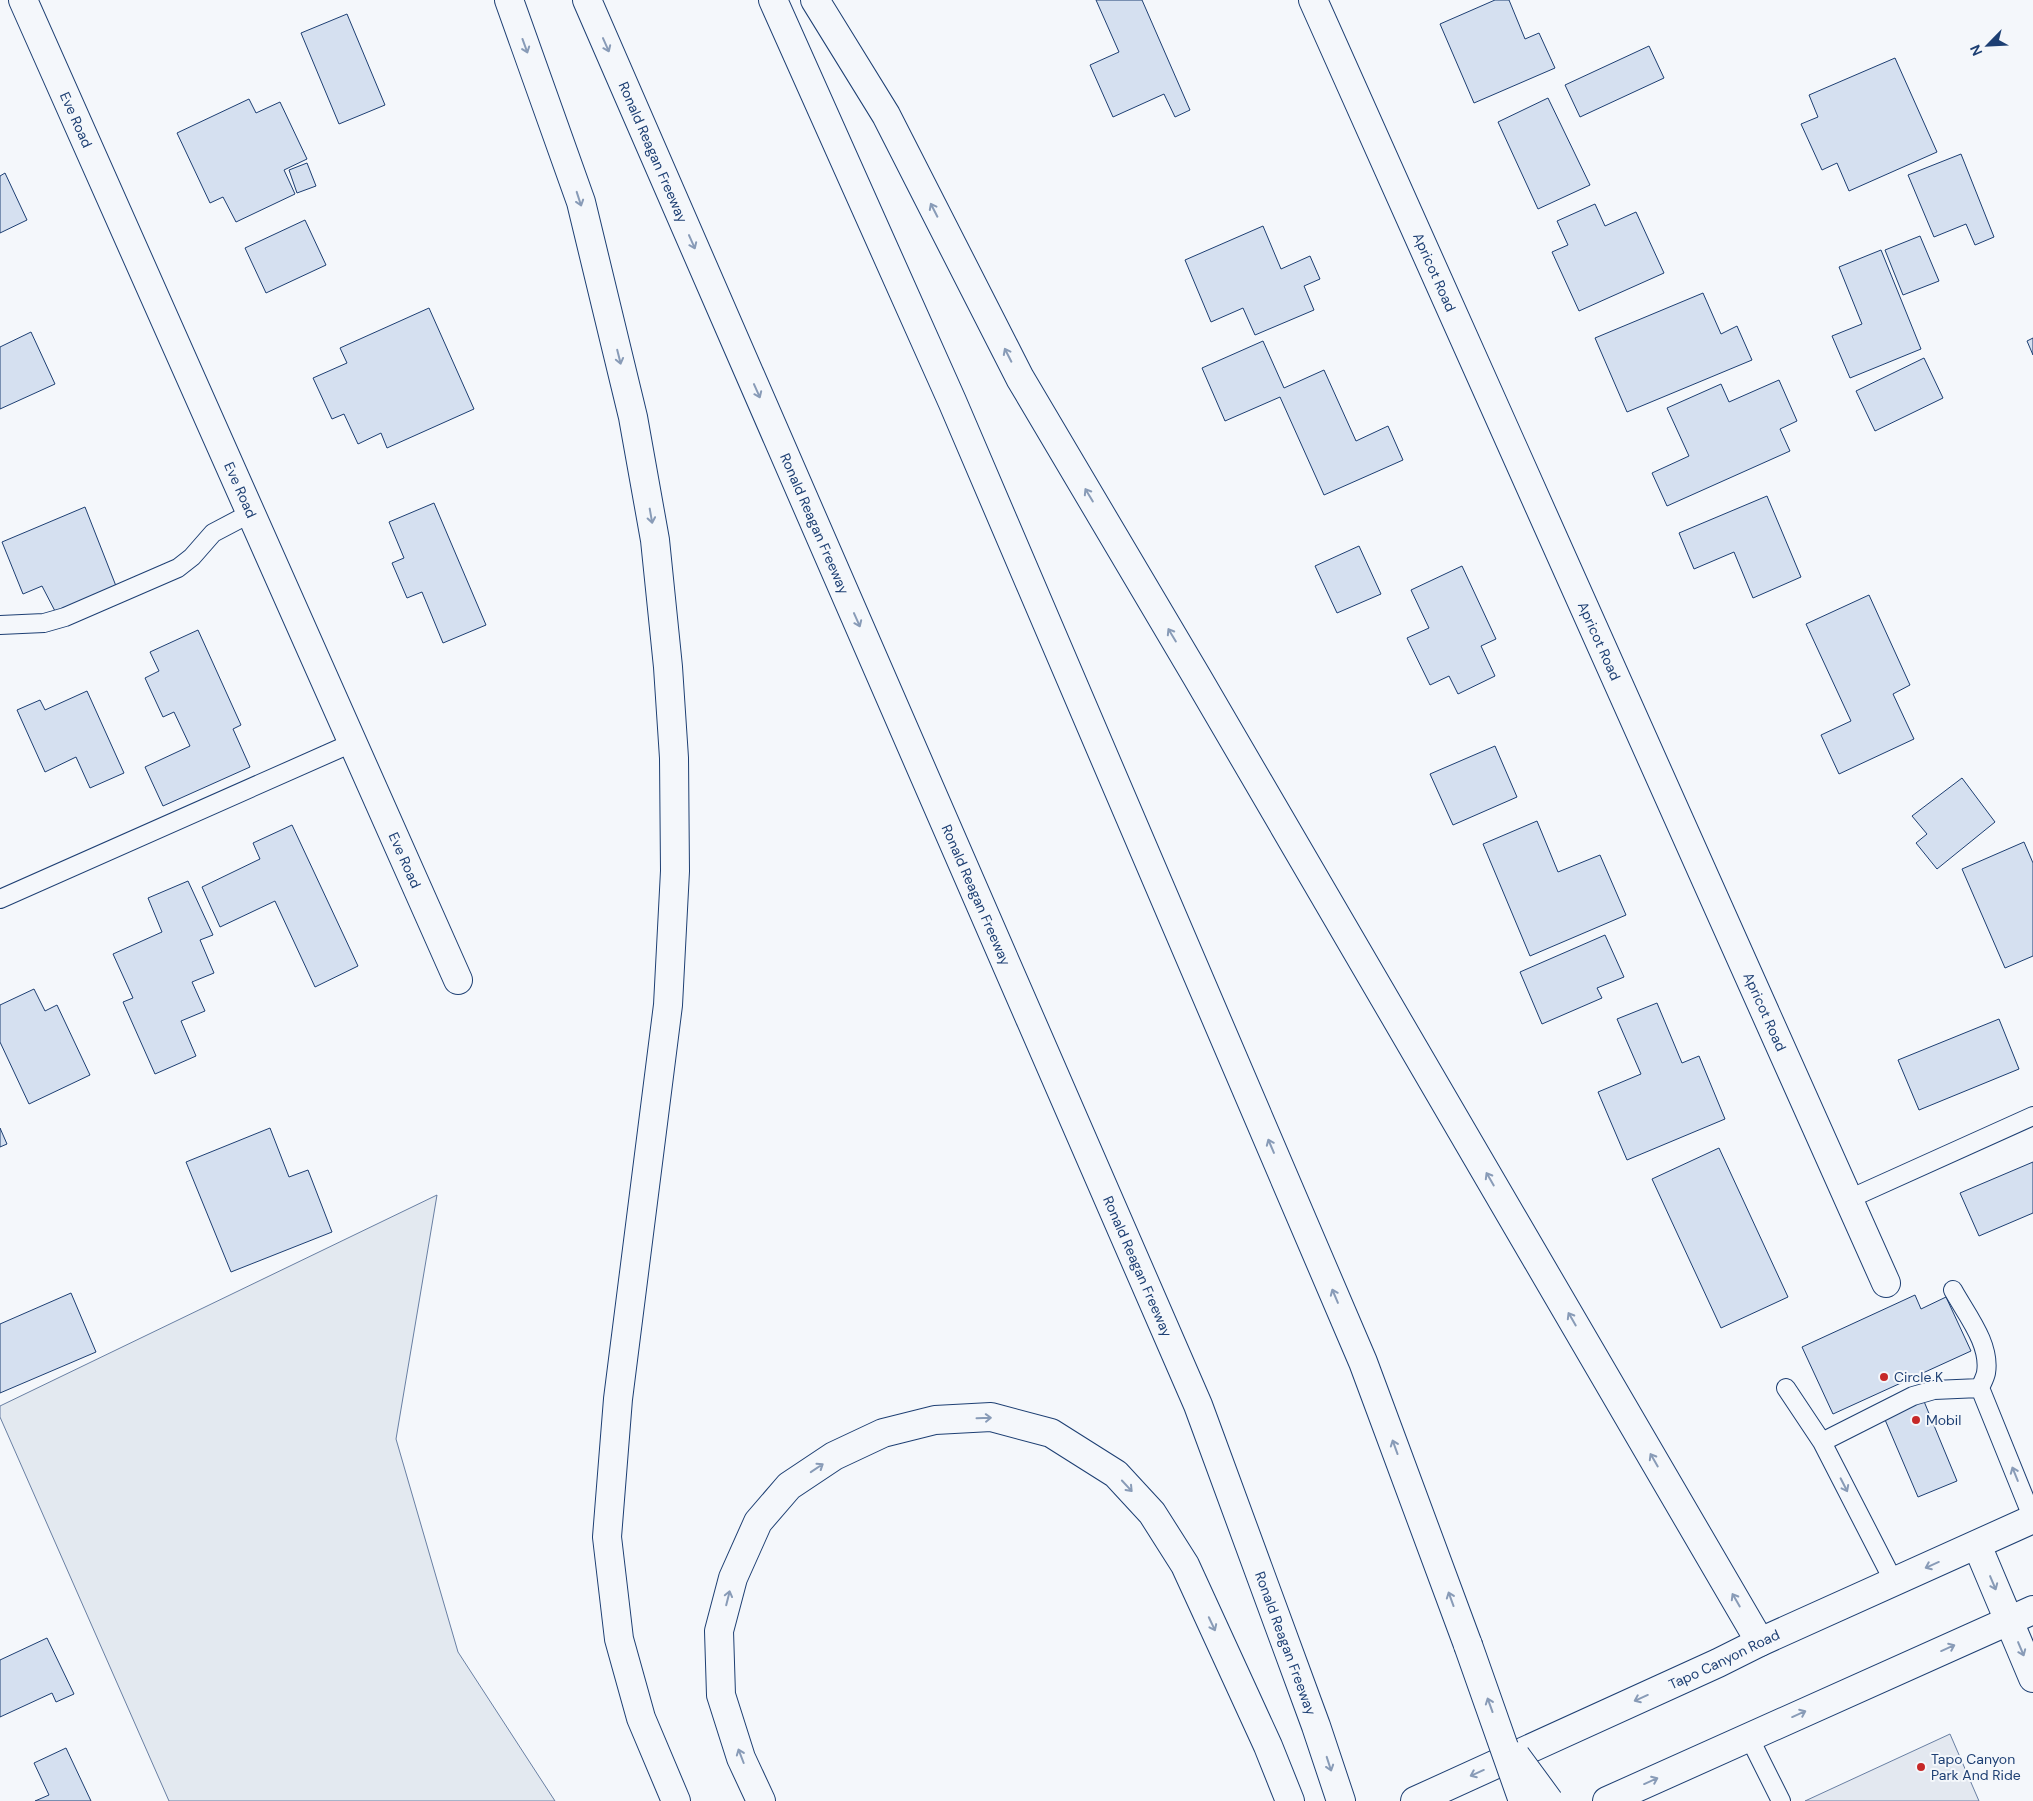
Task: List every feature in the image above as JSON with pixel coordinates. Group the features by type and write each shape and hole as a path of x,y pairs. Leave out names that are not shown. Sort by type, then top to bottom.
{"main road":[{"name":"Eve Road","path":"23,0 458,980"},
{"path":"509,0 581,202 633,417 656,540 668,666 674,758 675,871 668,1005 618,1399 607,1537 619,1639 642,1718 676,1801"},
{"name":"Ronald Reagan Freeway","path":"587,0 1198,1405 1316,1726 1341,1801"},
{"path":"773,0 952,401 1363,1362 1501,1736 1522,1801"},
{"path":"815,0 886,115 1020,378 1197,677 1760,1642"},
{"name":"Apricot Road","path":"1313,0 1886,1283"},
{"path":"761,1801 741,1758 721,1695 720,1631 733,1578 758,1522 789,1486 834,1456 883,1433 935,1420 991,1417 1051,1433 1116,1474 1152,1513 1185,1565 1268,1746 1290,1801"},
{"name":"Tapo Canyon Road","path":"1415,1801 1760,1642 2033,1520"},
{"path":"1977,1545 2033,1678"},
{"path":"1607,1801 2033,1610"},
{"path":"1501,1736 1549,1801"}],"lane":[{"path":"0,624 44,623 66,617 178,568 192,557 213,533 251,513"},
{"path":"0,899 352,743"},
{"path":"1849,1200 2033,1116"},
{"path":"1953,1290 1979,1336 1985,1352 1986,1373 1980,1388 2033,1520"},
{"path":"1786,1388 1822,1442 1894,1582"},
{"path":"1822,1442 1913,1396 1934,1390 1980,1388"},
{"path":"1749,1737 1781,1801"}],"shaded area":[{"path":"437,1195 396,1439 458,1652 555,1801 169,1801 0,1417 0,1406"},
{"name":"Tapo Canyon Park And Ride","path":"1950,1734 1979,1801 1805,1801"}],"building":[{"path":"1096,0 1142,0 1190,110 1175,117 1164,94 1113,117 1090,65 1119,52"},
{"path":"1495,0 1509,0 1525,39 1539,33 1555,68 1474,103 1440,24"},
{"path":"347,14 385,105 339,124 301,33"},
{"path":"1649,46 1664,78 1580,117 1565,85"},
{"path":"1895,58 1937,152 1849,191 1837,163 1822,170 1801,124 1818,117 1809,95"},
{"path":"1548,98 1590,185 1538,209 1498,122"},
{"path":"249,99 256,113 280,102 307,159 284,170 295,194 236,222 223,197 210,203 177,133"},
{"path":"1961,154 1994,237 1975,245 1966,224 1934,237 1908,175"},
{"path":"307,163 316,186 297,193 289,170"},
{"path":"5,173 27,220 0,233 0,176"},
{"path":"1595,204 1605,226 1636,212 1664,273 1579,311 1552,252 1568,245 1557,221"},
{"path":"305,220 326,265 266,293 245,248"},
{"path":"1263,226 1281,269 1310,256 1320,279 1304,286 1314,310 1255,335 1243,308 1211,322 1185,260"},
{"path":"1920,236 1939,281 1903,295 1885,250"},
{"path":"1881,250 1921,349 1850,378 1832,336 1862,324 1839,267"},
{"path":"1703,293 1721,334 1737,326 1752,360 1627,412 1595,338"},
{"path":"429,308 474,409 387,448 381,433 358,444 344,414 332,419 313,378 347,363 340,348"},
{"path":"31,332 55,384 0,409 0,347"},
{"path":"2033,338 2033,355 2027,341"},
{"path":"1263,341 1284,388 1324,370 1356,441 1388,426 1403,460 1324,495 1280,397 1225,421 1202,368"},
{"path":"1924,358 1943,398 1875,431 1856,391"},
{"path":"1779,380 1797,421 1780,429 1790,451 1667,506 1652,473 1689,456 1667,408 1721,384 1729,402"},
{"path":"1767,496 1801,577 1753,598 1734,552 1694,569 1679,533"},
{"path":"434,503 486,625 443,643 422,592 407,598 392,563 404,558 389,522"},
{"path":"85,507 116,586 56,613 42,586 23,594 2,542"},
{"path":"1359,546 1381,594 1337,613 1315,566"},
{"path":"1462,566 1496,639 1481,646 1495,676 1458,694 1449,676 1430,685 1407,638 1429,628 1411,590"},
{"path":"1869,595 1910,685 1893,694 1914,739 1839,774 1821,735 1851,721 1806,624"},
{"path":"198,630 241,725 233,729 250,767 163,806 145,767 190,746 174,712 163,717 145,678 159,671 150,652"},
{"path":"87,691 124,773 90,788 76,757 45,772 17,710 40,700 45,710"},
{"path":"1495,746 1517,797 1453,825 1430,774"},
{"path":"1962,778 1995,822 1937,869 1916,843 1927,834 1912,816"},
{"path":"1537,821 1558,872 1600,855 1626,915 1530,956 1483,844"},
{"path":"292,825 358,966 315,987 275,901 220,927 202,887 260,859 253,843"},
{"path":"2024,842 2033,863 2033,956 2005,968 1962,869"},
{"path":"188,881 213,935 200,940 214,973 192,982 205,1011 181,1021 196,1056 155,1074 123,1002 133,998 113,954 162,932 148,898"},
{"path":"1605,935 1624,977 1597,988 1602,998 1542,1024 1520,972"},
{"path":"34,989 45,1011 57,1005 90,1075 29,1104 0,1042 0,1005"},
{"path":"1657,1003 1682,1063 1699,1056 1725,1119 1627,1160 1598,1092 1641,1074 1617,1019"},
{"path":"1999,1019 2019,1069 1919,1110 1898,1060"},
{"path":"0,1128 7,1144 0,1147"},
{"path":"270,1128 289,1177 308,1170 332,1232 231,1272 186,1162"},
{"path":"1719,1148 1788,1297 1721,1328 1652,1179"},
{"path":"2033,1162 2033,1213 1979,1236 1960,1193"},
{"path":"71,1293 96,1352 0,1393 0,1324"},
{"path":"1915,1295 1921,1309 1946,1297 1971,1351 1833,1414 1802,1347"},
{"path":"1923,1399 1957,1481 1918,1497 1883,1415"},
{"path":"47,1638 74,1694 56,1702 52,1693 0,1717 0,1660"},
{"path":"66,1748 91,1801 35,1801 49,1795 34,1763"}],"place":[{"name":"Circle K","path":"1884,1377"},
{"name":"Mobil","path":"1916,1420"},
{"name":"Tapo Canyon Park And Ride","path":"1921,1767"}]}
